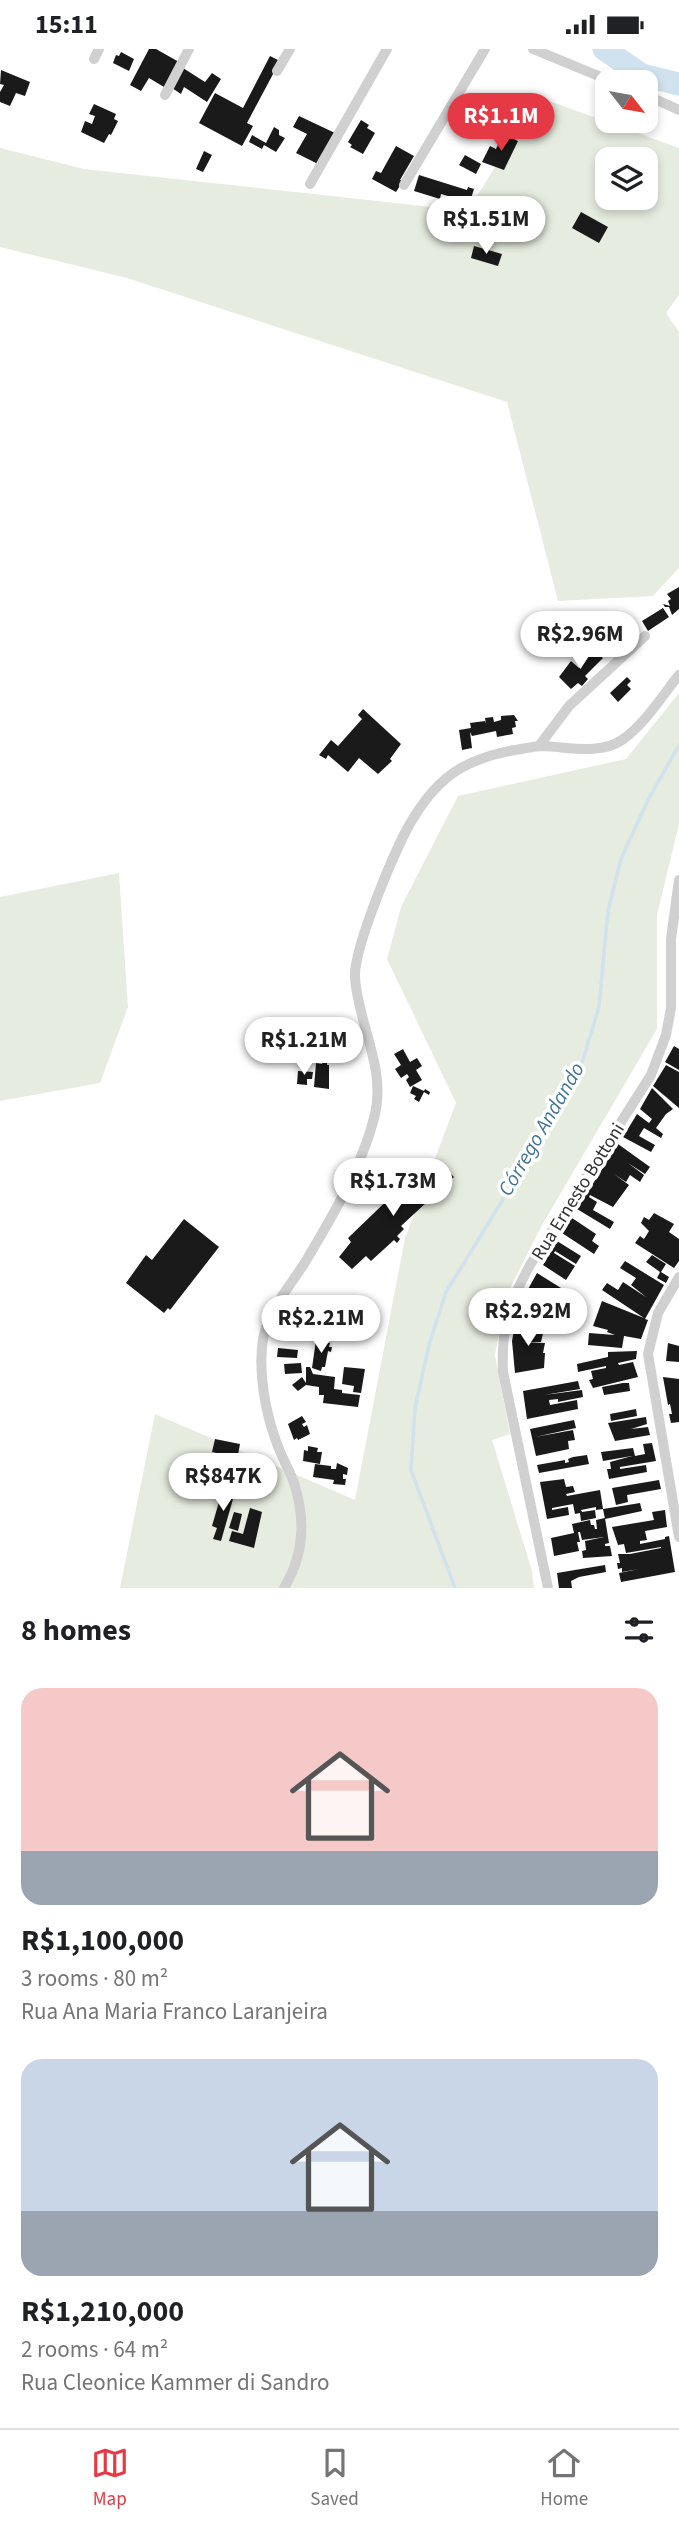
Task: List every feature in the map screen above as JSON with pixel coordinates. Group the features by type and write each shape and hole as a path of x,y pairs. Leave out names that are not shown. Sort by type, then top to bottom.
{"street":[{"path":"165,95 189,49"},
{"path":"277,71 290,49"},
{"path":"310,184 387,49"},
{"path":"404,185 485,49"},
{"path":"533,49 595,75"},
{"path":"658,100 679,110"},
{"path":"540,746 569,706 645,636"},
{"path":"284,1588 294,1571 302,1547 302,1527 294,1483 275,1440 266,1403 261,1362 264,1337 270,1318 347,1186 376,1112 378,1089 355,976 358,956 388,871 412,820 429,793 443,780 490,755 540,746 603,748 622,740 642,721 679,675"},
{"name":"Rua Ernesto Bottoni","path":"548,1588 503,1372 502,1342 515,1293 530,1265 651,1075 666,1035 671,1008 671,939 679,880"},
{"path":"679,1277 658,1313 648,1355 679,1537"}],"shaded area":[{"path":"538,97 595,118 595,133 638,133 679,148 679,295 666,313 679,332 679,568 653,596 558,601 507,402 127,278 0,247 0,148 84,169 468,211"},
{"path":"679,693 679,824 657,915 657,1029 542,1225 506,1296 495,1355 510,1434 492,1440 532,1571 534,1588 120,1588 155,1414 355,1500 405,1238 456,1103 387,959 401,907 458,796 626,759"},
{"path":"119,873 128,1007 100,1083 0,1101 0,897"}],"building":[{"path":"149,49 156,49 179,62 164,87 149,78 141,91 130,85"},
{"path":"121,52 134,59 129,71 113,63 116,55 119,56"},
{"path":"270,56 280,61 247,123 253,126 242,146 199,123 215,93 243,108"},
{"path":"183,68 205,82 212,73 221,79 207,102 184,87 181,94 172,88"},
{"path":"1,70 30,82 25,96 16,93 10,106 0,102 0,92 4,85 0,84"},
{"path":"94,104 116,114 114,119 118,121 104,143 81,132 85,121 92,124 95,116 89,114"},
{"path":"299,116 335,133 318,164 296,153 307,134 293,127"},
{"path":"361,120 375,133 363,154 350,147 352,145 348,142"},
{"path":"274,127 279,130 279,135 285,138 276,152 264,145 262,149 249,142 252,135 266,143"},
{"path":"503,134 518,141 504,170 482,162 490,146 496,149"},
{"path":"396,146 414,156 396,192 372,179 376,171 381,173"},
{"path":"204,151 212,155 203,172 196,169"},
{"path":"465,155 481,164 476,174 459,165"},
{"path":"419,175 467,190 468,187 474,189 468,208 453,203 455,198 441,194 440,199 414,191"},
{"path":"506,200 519,208 525,200 537,207 527,227 499,213"},
{"path":"581,212 608,227 599,243 572,228"},
{"path":"474,246 502,254 498,266 471,258"},
{"path":"679,587 679,609 672,615 669,607 663,604 670,606 668,601 671,599 667,594"},
{"path":"663,608 669,617 648,631 642,621"},
{"path":"612,627 620,634 616,638 618,644 604,657 593,645 600,638 603,641 609,640 606,633"},
{"path":"597,652 603,658 585,676 588,679 582,686 578,683 571,689 559,677 571,661 579,668 584,663 582,660 585,655 591,657"},
{"path":"627,677 631,681 627,685 631,689 618,702 610,693"},
{"path":"363,709 401,744 390,759 392,761 378,774 359,758 348,772 328,755 326,759 319,755 331,740 338,746 362,719 358,715"},
{"path":"514,715 518,721 515,721 516,727 512,728 513,734 497,737 496,731 472,736 470,732 472,748 462,750 459,730 471,728 470,723 485,721 486,724 485,718 493,717 494,722 501,720 501,716"},
{"path":"674,1046 679,1049 679,1070 665,1062"},
{"path":"403,1049 410,1062 417,1058 422,1066 416,1070 422,1080 410,1087 406,1080 409,1077 407,1074 401,1078 395,1069 401,1065 394,1054"},
{"path":"323,1060 327,1060 329,1065 329,1089 314,1087 316,1063 322,1064"},
{"path":"666,1065 679,1072 679,1108 653,1086"},
{"path":"298,1071 313,1072 312,1079 307,1079 307,1085 297,1084"},
{"path":"413,1086 424,1091 425,1089 430,1092 429,1095 424,1092 419,1102 414,1099 416,1096 410,1093"},
{"path":"652,1088 673,1109 656,1128 663,1134 661,1138 644,1128 639,1136 655,1145 651,1152 623,1137 637,1114 649,1123 652,1119 640,1109"},
{"path":"618,1144 650,1167 645,1174 628,1163 644,1175 640,1182 630,1175 626,1182 614,1174 629,1185 613,1207 590,1195 589,1197 597,1202 593,1210 614,1222 610,1229 577,1209"},
{"path":"440,1163 454,1177 401,1226 404,1229 397,1236 400,1239 397,1243 394,1240 371,1261 366,1256 352,1269 339,1257 351,1242 348,1238 400,1188 405,1193"},
{"path":"654,1213 674,1224 669,1232 679,1239 679,1261 674,1268 635,1243 640,1236 644,1239 649,1231 641,1223 644,1217 649,1220"},
{"path":"572,1218 596,1234 592,1241 599,1246 594,1254 562,1233"},
{"path":"184,1219 219,1247 170,1310 168,1308 164,1313 126,1283 146,1255 152,1260"},
{"path":"557,1241 581,1256 576,1264 555,1251 554,1253 575,1266 566,1280 543,1265"},
{"path":"652,1255 666,1264 661,1272 669,1277 666,1283 657,1278 660,1272 646,1262"},
{"path":"625,1261 664,1285 645,1319 648,1320 641,1339 624,1336 622,1348 588,1345 589,1333 615,1335 593,1326 602,1301 644,1318 602,1290 607,1283 618,1290 623,1282 646,1297 631,1285 636,1278 620,1268"},
{"path":"537,1273 569,1293 557,1313 560,1315 557,1327 543,1324 545,1310 521,1302"},
{"path":"516,1320 544,1329 541,1342 522,1342 545,1343 544,1368 515,1373 512,1341"},
{"path":"316,1340 330,1343 329,1347 332,1347 321,1371 312,1368"},
{"path":"668,1343 679,1346 679,1362 666,1361"},
{"path":"278,1348 298,1350 297,1358 277,1357"},
{"path":"637,1351 636,1359 618,1363 633,1362 638,1377 593,1388 589,1380 593,1379 591,1371 606,1366 578,1372 577,1364 608,1357 608,1352"},
{"path":"301,1363 302,1373 285,1374 284,1364"},
{"path":"306,1367 310,1367 313,1374 335,1377 334,1389 360,1395 358,1407 323,1403 324,1395 319,1395 319,1387 306,1385 298,1391 292,1385 302,1377 306,1383"},
{"path":"344,1367 365,1369 361,1393 353,1392 354,1386 342,1384"},
{"path":"663,1377 679,1379 679,1422 671,1423 669,1414 672,1414"},
{"path":"578,1381 580,1389 544,1395 582,1390 583,1397 558,1402 558,1399 549,1400 550,1405 577,1400 578,1409 527,1419 523,1391"},
{"path":"629,1383 630,1391 604,1395 602,1387"},
{"path":"636,1409 637,1416 611,1421 610,1414"},
{"path":"302,1416 306,1422 302,1424 304,1427 307,1425 310,1434 294,1440 288,1424"},
{"path":"646,1417 647,1424 631,1429 648,1427 650,1435 615,1441 608,1423"},
{"path":"574,1420 576,1428 535,1437 573,1430 575,1440 568,1441 569,1449 536,1456 530,1429"},
{"path":"215,1439 240,1444 238,1455 212,1452"},
{"path":"652,1443 656,1461 620,1467 646,1465 647,1472 609,1479 607,1469 611,1469 610,1462 632,1456 603,1461 601,1452 633,1448 635,1456 645,1454 643,1444"},
{"path":"308,1446 318,1448 317,1452 322,1452 320,1464 303,1461 304,1450 308,1451"},
{"path":"587,1455 589,1464 539,1473 537,1465 565,1460 565,1463 573,1457"},
{"path":"337,1463 348,1468 347,1475 343,1474 345,1485 333,1484 334,1480 313,1477 315,1464 336,1469"},
{"path":"564,1479 566,1487 573,1486 575,1492 566,1494 567,1496 600,1490 603,1509 596,1510 596,1507 581,1510 595,1510 596,1518 581,1521 580,1513 575,1514 573,1504 552,1508 568,1507 569,1515 547,1519 540,1482"},
{"path":"659,1480 661,1489 627,1495 628,1502 616,1505 612,1488"},
{"path":"223,1488 235,1492 221,1541 213,1539 217,1528 212,1526"},
{"path":"640,1503 642,1511 605,1519 603,1509"},
{"path":"250,1508 262,1512 254,1548 229,1541 232,1531 243,1534"},
{"path":"665,1510 667,1527 645,1531 647,1540 640,1541 640,1544 669,1536 675,1572 621,1582 619,1573 639,1569 622,1572 622,1568 618,1569 618,1554 630,1554 661,1547 626,1553 624,1544 618,1545 612,1527 654,1520 652,1512"},
{"path":"234,1512 242,1514 238,1531 229,1528"},
{"path":"605,1518 609,1543 605,1546 610,1546 612,1556 583,1558 585,1541 604,1537 582,1540 578,1532 579,1551 554,1556 551,1538 574,1533 572,1524 590,1520 591,1525 597,1529 596,1520"},
{"path":"605,1565 606,1572 579,1577 571,1581 572,1588 559,1588 557,1573"}],"waterway":[{"path":"604,49 642,75 679,84"},
{"name":"Córrego Andando","path":"455,1588 411,1470 415,1408 429,1345 446,1292 520,1172 583,1060 599,1007 608,911 621,859 649,798 679,745"}]}
